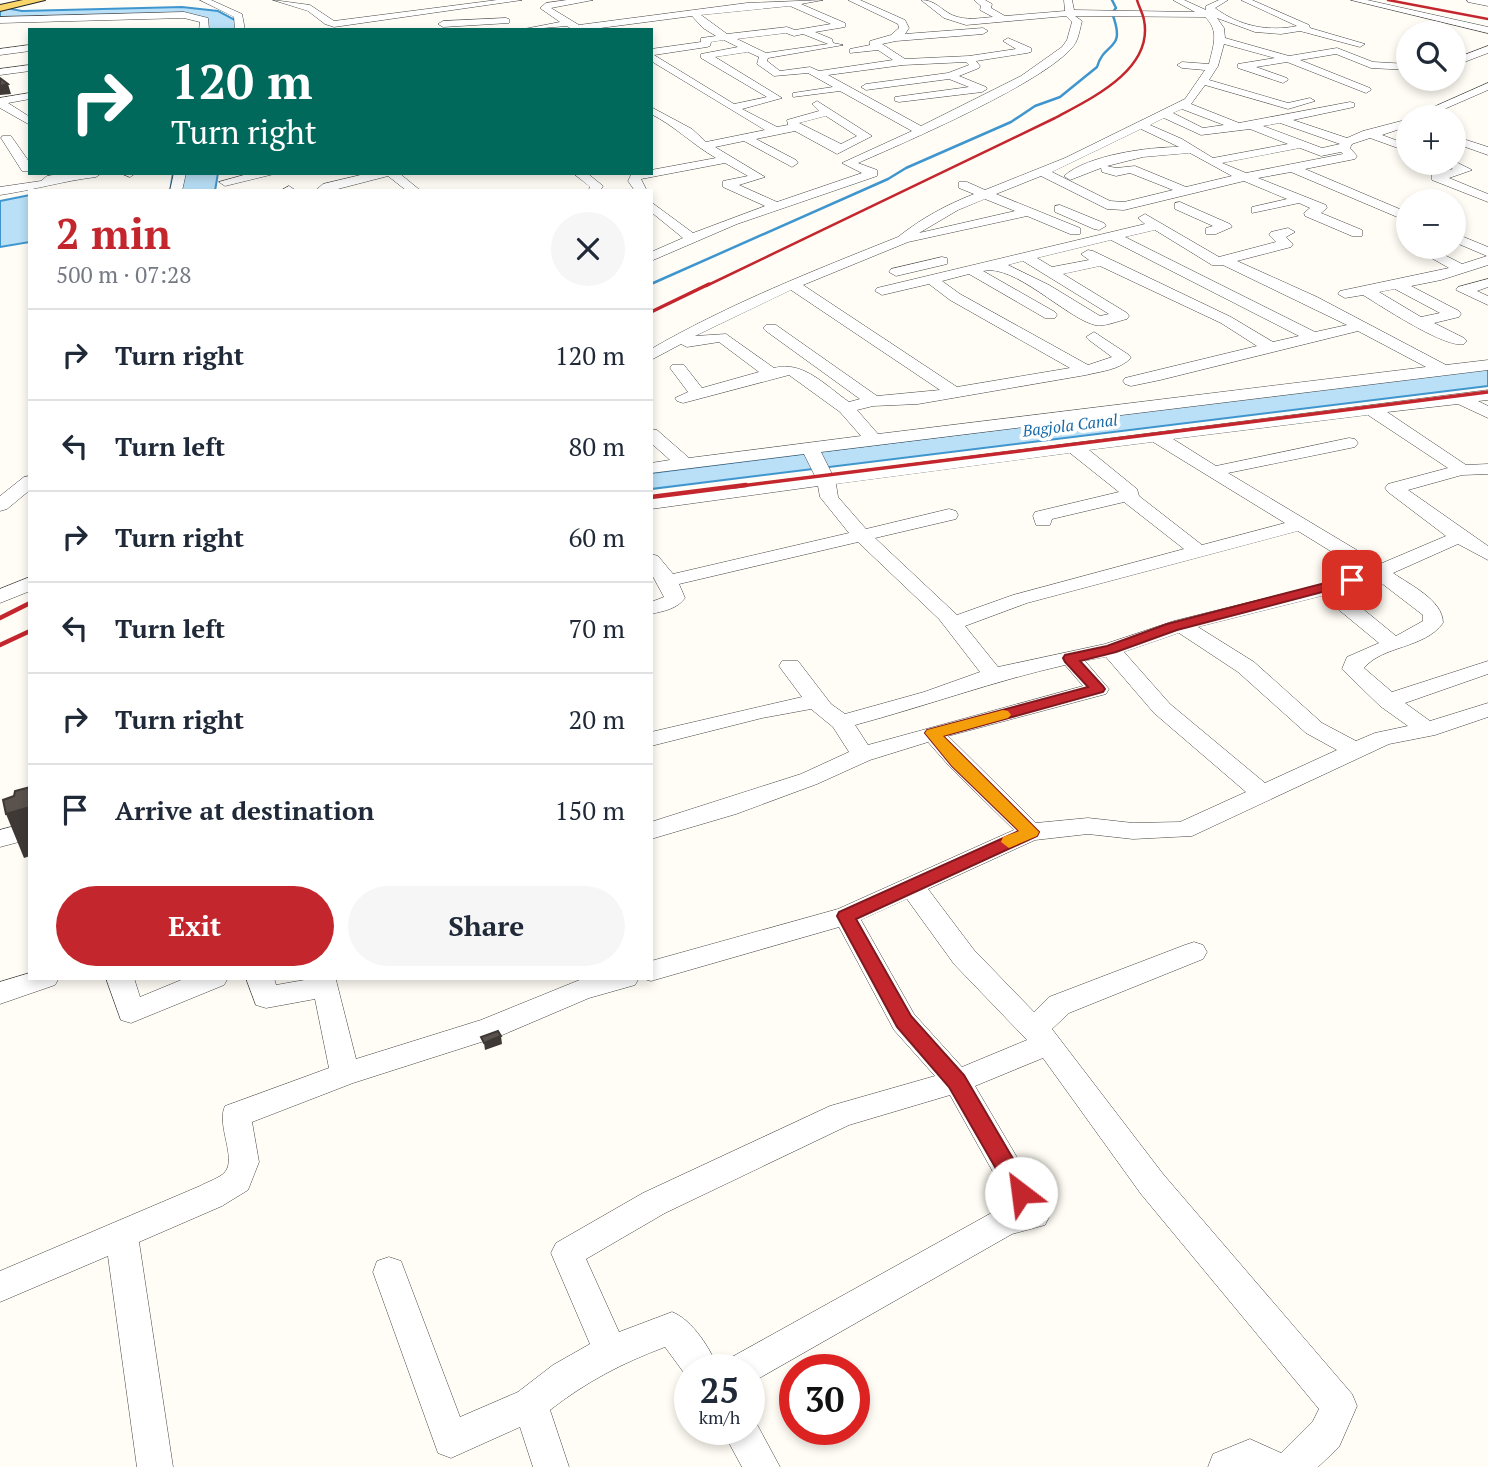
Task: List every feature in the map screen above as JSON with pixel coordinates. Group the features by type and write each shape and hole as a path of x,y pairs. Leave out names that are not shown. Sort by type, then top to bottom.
{"main road":[{"path":"7,6 36,0"}],"street":[{"path":"204,0 239,16 240,28"},
{"path":"277,0 291,6 310,9 334,24"},
{"path":"313,27 483,2 518,0"},
{"path":"589,0 546,7 577,28 733,8 748,3 819,0"},
{"path":"852,0 890,14 903,24 902,33 873,43 929,79"},
{"path":"925,0 940,12 962,22 1070,13 1214,15 1273,10"},
{"path":"978,0 989,6 983,8 1003,19"},
{"path":"653,256 733,221 873,173 848,163 898,136 921,131 978,104 1024,78 1065,49 1072,41 1077,21 1070,18 1068,0"},
{"path":"1177,0 1236,0"},
{"path":"1177,0 1262,31 1280,32 1307,27 1245,0"},
{"path":"1355,0 1488,30"},
{"path":"1471,0 1488,3"},
{"path":"806,1 848,15 828,19"},
{"path":"903,240 921,225 953,207 1073,159 1182,105 1199,87 1213,63 1220,40 1219,28 1209,8 1224,1"},
{"path":"483,2 519,28"},
{"path":"732,108 777,98 726,69 706,54 842,25 790,3"},
{"path":"1023,5 1040,15"},
{"path":"7,6 38,9 176,6"},
{"path":"310,9 320,6"},
{"path":"646,6 676,25"},
{"path":"373,7 388,17"},
{"path":"733,8 750,17"},
{"path":"858,13 877,10"},
{"path":"695,13 697,19 713,30 747,46 778,74 810,70 921,131"},
{"path":"0,26 195,16 205,20 204,28"},
{"path":"892,38 943,36 1028,27 1017,18"},
{"path":"370,19 383,28"},
{"path":"1241,24 1292,19"},
{"path":"0,20 69,23"},
{"path":"428,26 468,21 480,24 509,23"},
{"path":"485,28 509,23"},
{"path":"536,28 569,23"},
{"path":"692,29 713,30 768,24"},
{"path":"164,27 186,26"},
{"path":"1242,66 1363,45 1302,29"},
{"path":"653,50 707,44 704,40 787,30 836,41 870,58"},
{"path":"1280,32 1337,51 1396,75"},
{"path":"991,43 1028,36"},
{"path":"0,42 28,39"},
{"path":"653,50 679,40"},
{"path":"1220,40 1256,48 1366,90"},
{"path":"713,71 836,41"},
{"path":"816,74 903,62 969,59 1027,50 1008,41"},
{"path":"854,51 879,47"},
{"path":"3,64 28,49"},
{"path":"653,50 681,75 732,108 775,131"},
{"path":"1466,52 1486,50"},
{"path":"1466,52 1488,63"},
{"path":"1288,106 1377,87 1364,83 1369,81 1305,57"},
{"path":"3,64 28,58"},
{"path":"866,87 950,76 975,66 969,59"},
{"path":"1182,65 1213,63 1242,66 1283,80"},
{"path":"3,64 28,68"},
{"path":"3,64 28,82"},
{"path":"1350,68 1371,65 1396,67"},
{"path":"1268,75 1313,70"},
{"path":"661,78 699,72"},
{"path":"899,99 982,89 950,76"},
{"path":"1446,105 1488,86"},
{"path":"1199,87 1210,99"},
{"path":"1199,87 1288,106 1396,144"},
{"path":"797,95 842,89"},
{"path":"0,102 28,96"},
{"path":"830,107 846,126 866,136 838,149 796,127 791,121 830,107 860,99"},
{"path":"0,102 28,121"},
{"path":"906,109 978,104"},
{"path":"811,105 851,113"},
{"path":"1182,105 1321,152 1396,126"},
{"path":"1166,114 1201,132 1283,120 1350,105"},
{"path":"653,111 688,131 704,146 759,177 727,184 776,207"},
{"path":"1042,172 1111,206 1124,206 1209,185 1351,156 1345,145 1283,120 1257,113"},
{"path":"653,123 671,120"},
{"path":"728,125 755,121"},
{"path":"1140,125 1194,150 1213,163 1321,208 1310,213 1357,233"},
{"path":"704,146 796,127"},
{"path":"688,131 702,129"},
{"path":"1466,134 1478,138 1488,136"},
{"path":"743,136 792,163"},
{"path":"9,138 28,168"},
{"path":"1466,143 1488,151"},
{"path":"1213,163 1299,145"},
{"path":"1058,181 1093,165 1137,153 1194,150"},
{"path":"1213,163 1260,158 1291,168 1396,212"},
{"path":"653,173 726,159"},
{"path":"1073,159 1115,172 1131,169 1185,191"},
{"path":"225,182 262,175"},
{"path":"392,175 412,189"},
{"path":"582,175 597,186 595,189"},
{"path":"640,189 634,181 636,176 643,175"},
{"path":"1445,175 1436,177 1465,189 1488,185"},
{"path":"0,191 45,184 52,176"},
{"path":"326,189 360,176"},
{"path":"252,177 258,189"},
{"path":"1189,177 1209,185"},
{"path":"963,184 1076,231"},
{"path":"1004,186 1028,196"},
{"path":"897,272 1269,186"},
{"path":"1466,189 1488,198"},
{"path":"1257,211 1301,200"},
{"path":"1052,206 1099,226"},
{"path":"1124,206 1217,262 1286,244 1276,235 1288,232"},
{"path":"1180,206 1226,227 1211,231"},
{"path":"653,208 692,239"},
{"path":"653,354 728,312 903,240 1027,212"},
{"path":"882,292 1157,225"},
{"path":"1115,237 1313,337"},
{"path":"1466,242 1488,252"},
{"path":"1073,246 1227,320 1269,347"},
{"path":"995,264 1044,288 1098,321 1122,316 1024,256"},
{"path":"1442,259 1459,268"},
{"path":"1225,260 1312,300 1443,370"},
{"path":"1345,294 1436,276 1488,260"},
{"path":"1050,272 1102,262"},
{"path":"970,269 1050,315"},
{"path":"935,279 936,284 956,297 1086,370"},
{"path":"1488,283 1463,290 1488,301"},
{"path":"791,284 831,308 953,392"},
{"path":"1396,284 1454,314 1419,322"},
{"path":"1363,289 1419,322 1459,341"},
{"path":"1131,381 1360,326"},
{"path":"771,328 873,401"},
{"path":"683,338 687,342 721,337 773,375"},
{"path":"846,408 873,401 918,399 1086,370 1122,360 1123,355 1094,337"},
{"path":"1214,363 1256,391"},
{"path":"653,468 1256,391 1488,365"},
{"path":"1106,366 1160,403"},
{"path":"678,368 691,396 773,375 784,369 793,370 846,408 873,439"},
{"path":"653,503 1488,395"},
{"path":"1462,400 1488,413"},
{"path":"1372,410 1462,470"},
{"path":"653,436 685,464"},
{"path":"1156,436 1379,572 1423,603 1433,614 1433,623 1423,632 1364,656 1354,662 1353,669 1388,701 1427,730"},
{"path":"1217,474 1225,467 1349,443"},
{"path":"1074,447 1131,495 1130,498 1198,551"},
{"path":"810,449 826,479 829,497 862,535 953,623 993,676"},
{"path":"1488,469 1462,470 1394,488 1460,537 1488,554"},
{"path":"0,505 28,483"},
{"path":"1043,521 1042,516 1131,495"},
{"path":"668,581 949,515"},
{"path":"953,623 1020,599 1298,525"},
{"path":"842,722 932,697 993,676 1111,649 1181,625 1326,589 1379,572 1413,555 1460,537"},
{"path":"653,562 668,581 675,598 669,603 653,607"},
{"path":"0,597 28,584"},
{"path":"1326,589 1393,644"},
{"path":"1181,625 1246,667 1314,727 1354,750"},
{"path":"1111,649 1128,675 1172,718 1263,793"},
{"path":"653,830 797,783 862,755 1098,689 1070,658"},
{"path":"790,666 823,709 842,722 862,755"},
{"path":"1388,701 1488,667"},
{"path":"653,738 762,710 817,701"},
{"path":"653,970 846,916 1031,832 1088,827 1133,831 1183,830 1383,737 1427,730 1488,710"},
{"path":"933,733 958,762 1031,832"},
{"path":"0,839 28,831"},
{"path":"911,886 964,957 1041,1037 1152,1184 1339,1406 1326,1434 1292,1467"},
{"path":"765,1356 1006,1221 1034,1215 957,1081 904,1022 846,916"},
{"path":"610,1351 567,1253 654,1203 841,1115 957,1081 1041,1037 1059,1005 1194,953"},
{"path":"0,993 39,980"},
{"path":"121,980 131,1012 209,980"},
{"path":"261,980 266,997 326,987 345,1074"},
{"path":"0,1287 211,1196 237,1181 244,1161 236,1115 345,1074 490,1028 582,990 618,980"},
{"path":"121,1233 155,1467"},
{"path":"389,1272 451,1440 530,1404 565,1377 610,1351 672,1328 691,1354"},
{"path":"530,1404 551,1467"},
{"path":"749,1445 762,1467"},
{"path":"1226,1467 1250,1457 1270,1467"}],"water":[{"path":"0,7 22,11 182,7 218,11 237,21 236,28 205,28 197,16 0,19"},
{"path":"173,175 218,175 215,189 170,189"},
{"path":"28,195 28,242 0,247 0,201"},
{"name":"Bagjola Canal","path":"1488,368 1488,386 653,489 653,473"}],"building":[{"path":"0,78 8,84 0,86"},
{"path":"28,788 28,808 6,814 3,800 14,796 15,791"},
{"path":"498,1031 501,1036 484,1043 481,1037"}],"waterway":[{"path":"653,283 888,179 906,168 1011,122 1035,106 1060,97 1097,67 1104,53 1116,40 1116,25 1112,13 1116,8 1112,0"}],"railway":[{"path":"706,286 1055,118 1101,92 1116,81 1139,54 1144,38 1144,20 1137,0"},
{"path":"1388,0 1488,19"},
{"path":"653,311 709,284"},
{"path":"733,487 1488,392"},
{"path":"653,497 746,485"},
{"path":"0,618 28,604"},
{"path":"0,645 28,632"}],"slow traffic":[{"path":"1003,715 933,733 958,762 1031,832 1009,842"}],"route":[{"path":"1021,1193 957,1081 904,1022 846,916 1031,832 958,762 933,733 1098,689 1070,658 1111,649 1172,627 1326,589 1352,580"}]}
